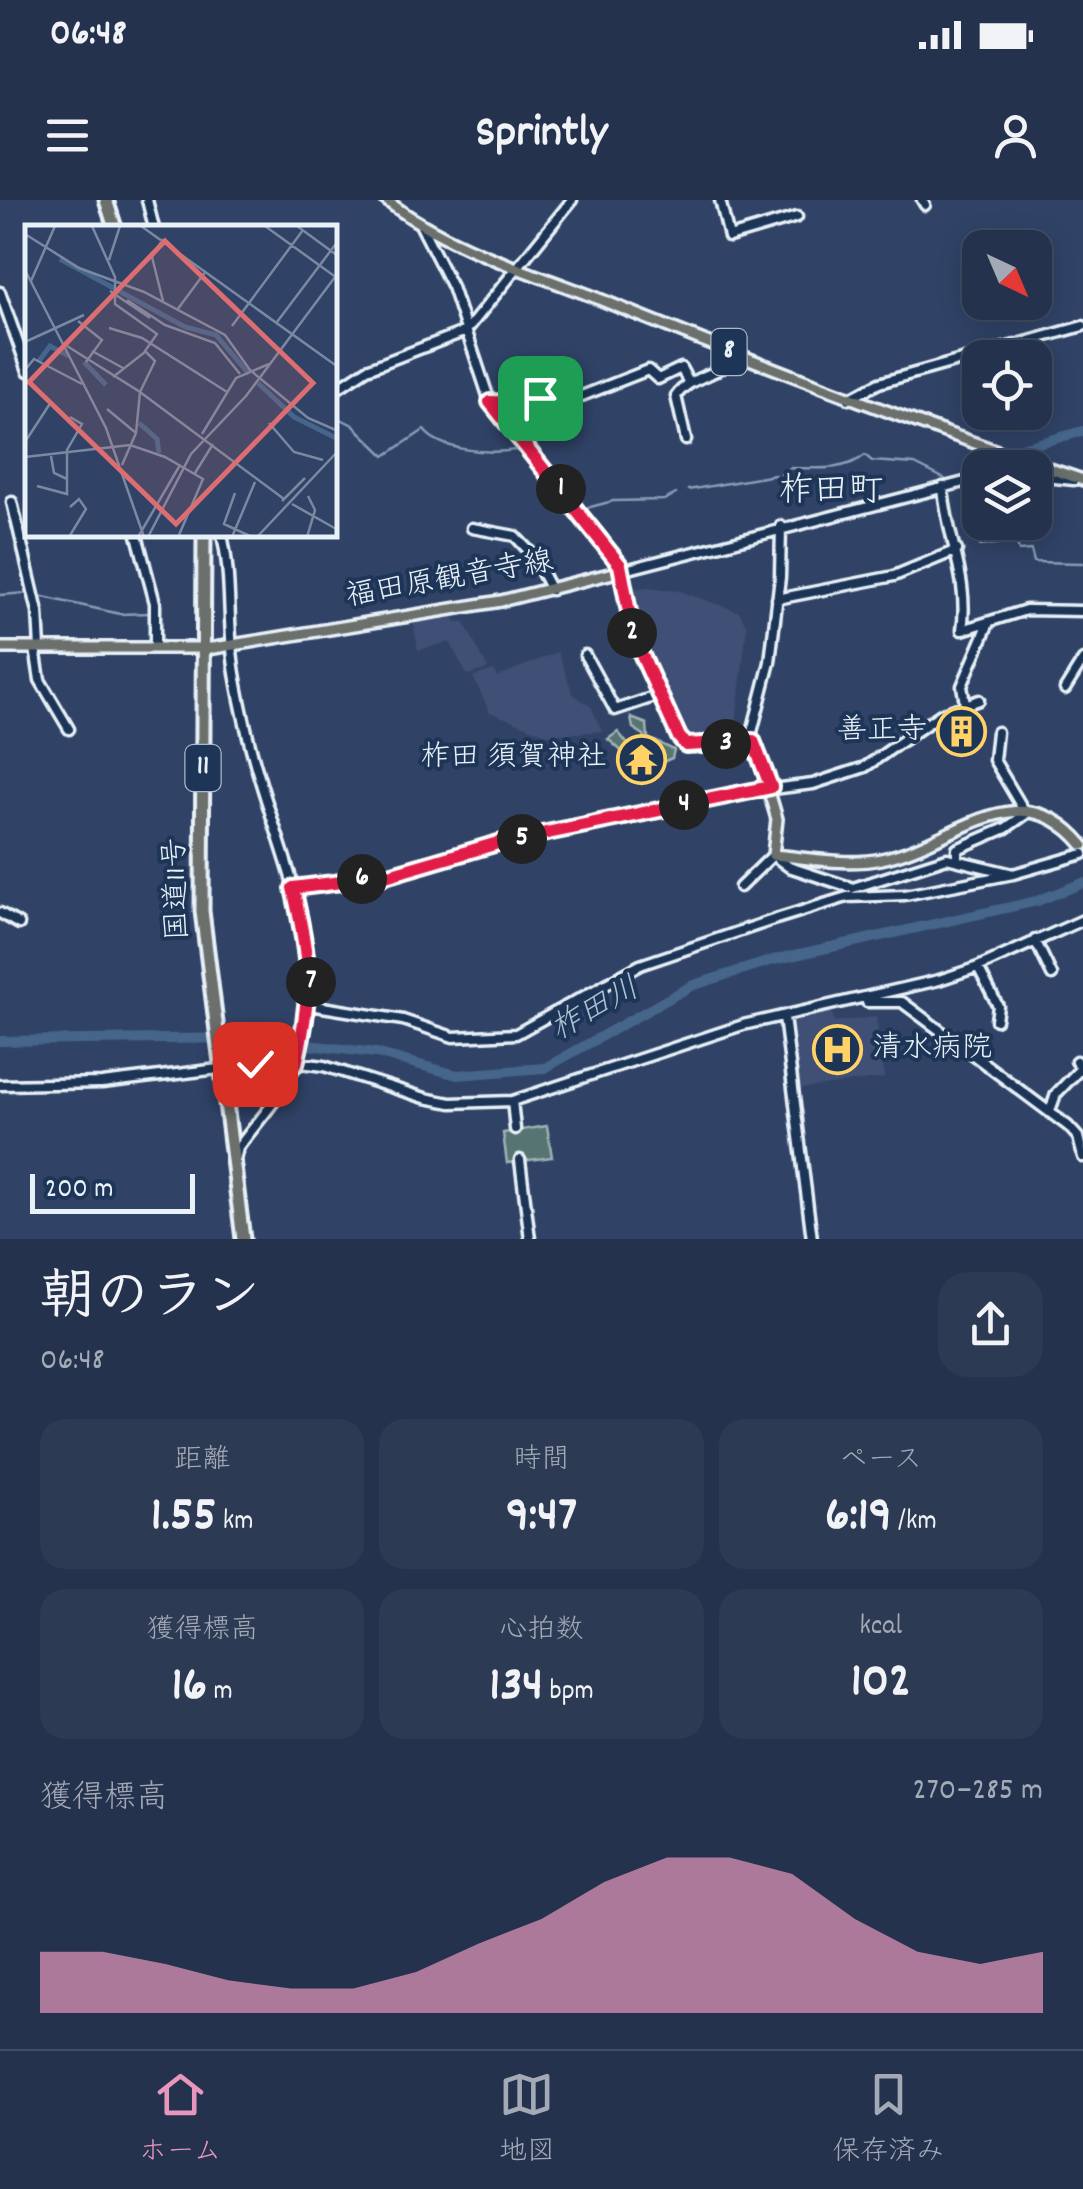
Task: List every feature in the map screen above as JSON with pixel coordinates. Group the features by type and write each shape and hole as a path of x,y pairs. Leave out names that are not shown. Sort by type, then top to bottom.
{"highway":[{"path":"106,200 113,225"},
{"name":"国道11号","path":"204,538 202,895 243,1239"}],"main road":[{"name":"8","path":"386,200 422,226 520,267 848,400 993,450"},
{"name":"8","path":"1052,470 1083,481"},
{"name":"福田原観音寺線","path":"0,648 231,646 551,590 621,571"},
{"path":"621,571 626,614 686,745 750,740 771,787 777,819 774,855 880,860 997,814 1026,811 1057,821 1083,846"}],"street":[{"path":"146,200 153,225"},
{"path":"338,388 367,369 466,331 572,200"},
{"path":"720,200 730,237 797,218"},
{"path":"422,226 452,287 490,402 601,538 621,571 781,526 962,482"},
{"path":"0,292 25,363"},
{"path":"848,400 878,383 1083,326"},
{"path":"686,440 675,404 689,383 721,372 736,355"},
{"path":"490,402 530,404 540,398 574,399 648,370 658,379 681,368 689,383"},
{"path":"1052,478 1083,481"},
{"path":"943,487 945,518 957,550 966,602 962,630 1026,610 1083,610"},
{"path":"12,502 38,612 40,680 69,729"},
{"path":"750,740 770,662 781,526"},
{"path":"472,528 515,536 532,554 551,590"},
{"path":"138,538 155,603 155,648"},
{"path":"223,538 230,574 231,646 250,744 293,888 310,968 310,1005 296,1064 238,1148 234,1166"},
{"path":"776,599 894,576 957,550"},
{"path":"965,703 962,686 988,625"},
{"path":"585,655 616,710 660,695"},
{"path":"1066,689 1082,661"},
{"path":"293,888 382,877 498,843 850,774 941,714 980,700"},
{"path":"956,859 957,849 1006,828 1026,811 1000,776 993,752 997,732"},
{"path":"740,886 774,855 789,867 847,893 906,895 1012,874 1083,854"},
{"path":"310,1005 403,1020 453,1037 516,1034 640,965 847,893 956,859 1012,874"},
{"path":"0,913 19,924"},
{"path":"0,1085 102,1083 285,1061 324,1066 451,1103 512,1101 705,1036 978,968 1083,920"},
{"path":"1035,940 1052,975"},
{"path":"978,968 998,1006 996,1020"},
{"path":"838,1003 897,1000 917,986"},
{"path":"897,1000 1074,1131 1083,1157"},
{"path":"784,1017 812,1239"},
{"path":"1050,1111 1056,1094 1081,1068 1076,1061"},
{"path":"512,1101 515,1129"},
{"path":"520,1160 530,1239"}],"shaded area":[{"path":"629,589 679,591 739,612 747,626 734,739 688,739 634,624"},
{"path":"451,613 457,623 464,622 488,669 467,675 450,642 418,650 413,619"},
{"path":"558,652 573,694 591,707 602,731 549,735 490,712 473,677 494,670 497,677"},
{"name":"清水病院","path":"831,1008 834,1022 876,1017 884,1078 798,1089 788,1017"}],"green space":[{"path":"631,718 647,724 648,738 674,750 672,758 642,771 630,767 626,755 608,739 618,732 638,757 649,760 644,735 633,728"},
{"path":"547,1126 552,1157 507,1163 503,1133"}],"waterway":[{"path":"338,418 353,425 385,456 424,430 453,447 492,452 516,450 532,461 568,506"},
{"path":"1018,449 1083,431"},
{"path":"781,474 790,468 839,467 865,455 872,461 915,464 945,479"},
{"path":"688,490 775,475"},
{"path":"583,509 613,501 664,500 676,494"},
{"path":"980,546 1016,541 1019,551 1031,550 1034,562 1083,563"},
{"path":"0,595 28,593"},
{"path":"39,596 120,614 151,613"},
{"name":"柞田川","path":"0,1041 249,1038 376,1053 457,1075 545,1068 691,986 773,960 1037,901 1083,883"},
{"path":"1062,1117 1083,1140"}],"place":[{"name":"善正寺","path":"962,732"},
{"name":"柞田 須賀神社","path":"642,759"},
{"name":"清水病院","path":"837,1050"}],"district":[{"name":"柞田町","path":"831,493"}],"route":[{"path":"255,1064 296,1064 310,1005 310,968 293,888 382,877 498,843 771,787 753,741 702,747 686,745 679,737 634,638 626,614 620,565 490,402 530,404 540,398"}]}
